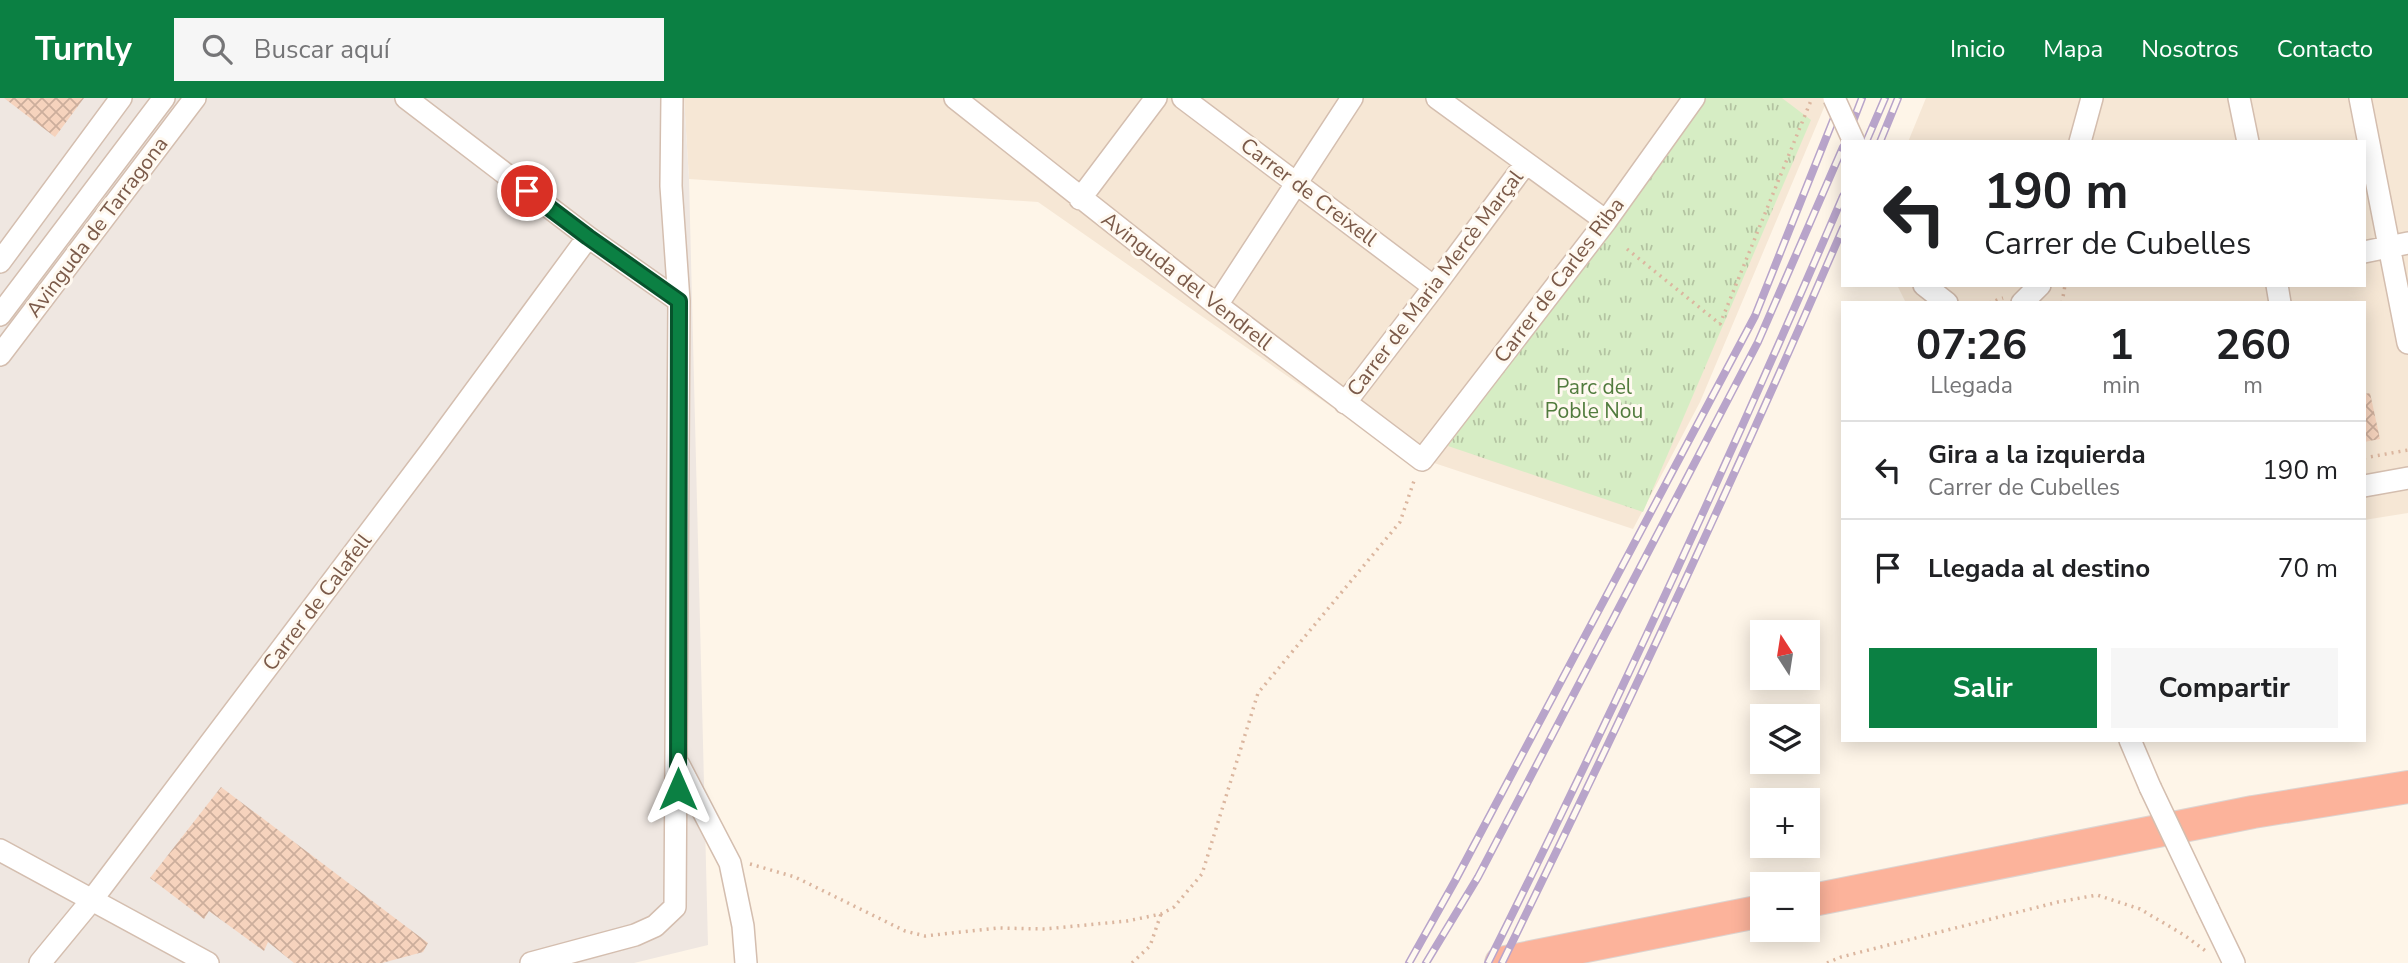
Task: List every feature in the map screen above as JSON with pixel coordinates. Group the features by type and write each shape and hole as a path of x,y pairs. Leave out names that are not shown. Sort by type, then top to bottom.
{"highway":[{"path":"1820,899 2253,812 2408,787"},
{"path":"1501,963 1750,913"}],"street":[{"path":"0,262 121,98"},
{"name":"Avinguda de Tarragona","path":"0,315 164,98"},
{"name":"Avinguda de Tarragona","path":"0,355 195,98"},
{"path":"405,98 588,237 679,301"},
{"path":"531,963 635,935 655,926 676,907 679,301 671,186 672,98"},
{"name":"Avinguda del Vendrell","path":"955,98 1080,199 1422,460"},
{"path":"1080,199 1157,98"},
{"name":"Carrer de Creixell","path":"1183,98 1434,287"},
{"path":"1217,305 1352,98"},
{"path":"1437,98 1606,221"},
{"name":"Carrer de Carles Riba","path":"1422,460 1606,221 1694,98"},
{"path":"1833,98 1853,140"},
{"path":"2081,140 2092,98"},
{"path":"2239,98 2248,140"},
{"path":"2360,98 2399,245 2408,343"},
{"name":"Carrer de Maria Mercè Marçal","path":"1345,403 1526,163"},
{"name":"Carrer de Calafell","path":"40,963 91,901 422,463 588,237"},
{"path":"2366,252 2399,245"},
{"path":"1926,287 1944,301"},
{"path":"2024,301 2039,287"},
{"path":"2366,486 2408,478"},
{"path":"2131,742 2234,963"},
{"path":"678,763 730,863 743,926 746,963"},
{"path":"0,850 208,963"}],"path":[{"path":"1627,249 1720,324 1812,98"},
{"path":"2366,458 2408,450"},
{"path":"730,863 758,865 795,877 905,931 925,936 998,928 1045,929 1127,921 1161,914 1181,900 1202,874 1258,693 1400,522 1422,460"},
{"path":"1827,963 1840,957 2045,905 2097,895 2140,909 2184,935 2211,956"},
{"path":"1132,963 1150,946 1161,914"}],"shaded area":[{"path":"0,98 684,98 689,179 708,945 634,963 0,963"},
{"path":"684,98 1828,98 1700,402 1633,529 1392,449 1038,202 689,179"},
{"path":"1926,98 2408,98 2408,513 2366,520 2366,301 1905,301 1898,287 2366,287 2366,140 1909,140"}],"green space":[{"name":"Parc del Poble Nou","path":"1703,98 1782,98 1811,120 1643,512 1448,446"}],"building":[{"path":"4,98 84,98 55,137"},
{"path":"2370,393 2380,439 2366,442 2366,394"},
{"path":"221,787 428,943 423,952 382,963 294,963 268,942 264,951 209,911 204,919 150,878"}],"railway":[{"path":"1409,963 1755,316 1842,98"},
{"path":"1846,140 1862,98"},
{"path":"1867,140 1885,98"},
{"path":"1881,140 1898,98"},
{"path":"1426,963 1478,877 1758,342 1841,152"},
{"path":"1488,963 1671,582 1841,201"},
{"path":"1502,963 1677,598 1841,233"}],"route":[{"path":"527,191 679,301 678,789"}]}
